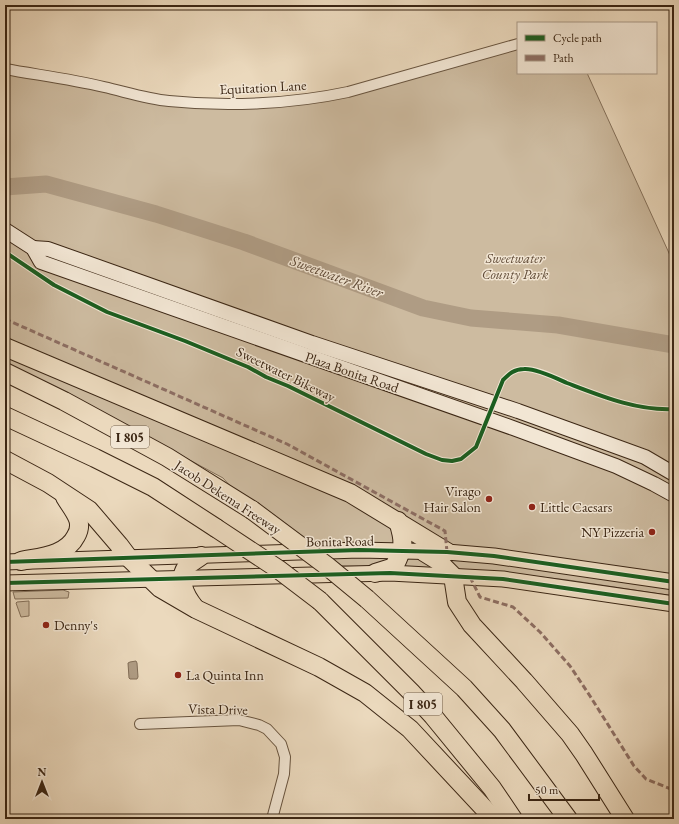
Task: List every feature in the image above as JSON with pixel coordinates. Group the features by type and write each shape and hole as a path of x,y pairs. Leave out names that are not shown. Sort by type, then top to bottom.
{"highway":[{"path":"5,347 350,493 447,552"},
{"name":"Jacob Dekema Freeway","path":"5,372 64,401 167,457 252,510 326,566 367,599 464,688 502,730 568,819"},
{"name":"I 805","path":"5,416 95,458 152,487 278,569 320,601 434,716 492,788 513,819"},
{"path":"5,460 48,483 89,510 128,557 160,588 196,609 319,667 365,693 410,729 494,819"},
{"path":"13,562 60,552 73,542 79,525 77,517 63,493"},
{"path":"375,573 394,567 402,551 403,536 398,522"},
{"path":"424,552 436,560 453,576 457,602 472,625 524,681 570,734 625,819"},
{"path":"196,609 186,594 182,578 189,565 201,556"},
{"path":"502,730 525,749 582,819"}],"main road":[{"name":"Plaza Bonita Road","path":"5,230 33,248 41,262 512,428 609,464 654,484 674,495"},
{"name":"Plaza Bonita Road","path":"33,248 48,249 304,340 526,414 645,457 674,474"},
{"name":"Bonita Road","path":"13,562 359,550 447,552 500,557 674,582"},
{"path":"5,583 375,573 503,579 674,604"}],"street":[{"name":"Equitation Lane","path":"5,68 104,87 136,96 168,101 208,104 269,102 328,96 348,92 517,44"},
{"name":"Vista Drive","path":"140,724 239,720 259,725 267,729 281,744 285,757 284,774 272,819"}],"green space":[{"name":"Sweetwater County Park","path":"517,48 517,74 587,74 674,264 674,596 568,580 486,571 342,566 310,542 252,510 223,478 91,407 5,364 5,69 164,100 307,102"},
{"path":"63,590 69,592 68,598 15,599 13,592"},
{"path":"29,601 29,616 21,617 16,603"}],"shaded area":[{"path":"136,661 138,677 137,679 130,679 128,663"}],"waterway":[{"name":"Sweetwater River","path":"5,187 46,184 156,214 244,242 423,308 471,318 558,325 674,345"}],"marked path":[{"path":"5,319 287,444 445,531 447,552"},
{"path":"470,577 480,597 513,607 540,632 570,666 634,766 646,779 671,789 674,794"}],"cycle path":[{"name":"Sweetwater Bikeway","path":"5,252 54,285 107,312 185,341 248,367 426,454 442,460 452,461 461,459 476,447 503,380 510,374 520,369 529,369 540,372 619,402 646,408 674,409"},
{"path":"5,562 359,550 447,552 494,556 674,582"},
{"path":"5,583 390,573 503,579 674,604"}],"place":[{"name":"Virago Hair Salon","path":"489,499"},
{"name":"Little Caesars","path":"532,507"},
{"name":"NY Pizzeria","path":"652,532"},
{"name":"Denny's","path":"46,625"},
{"name":"La Quinta Inn","path":"178,675"}]}
